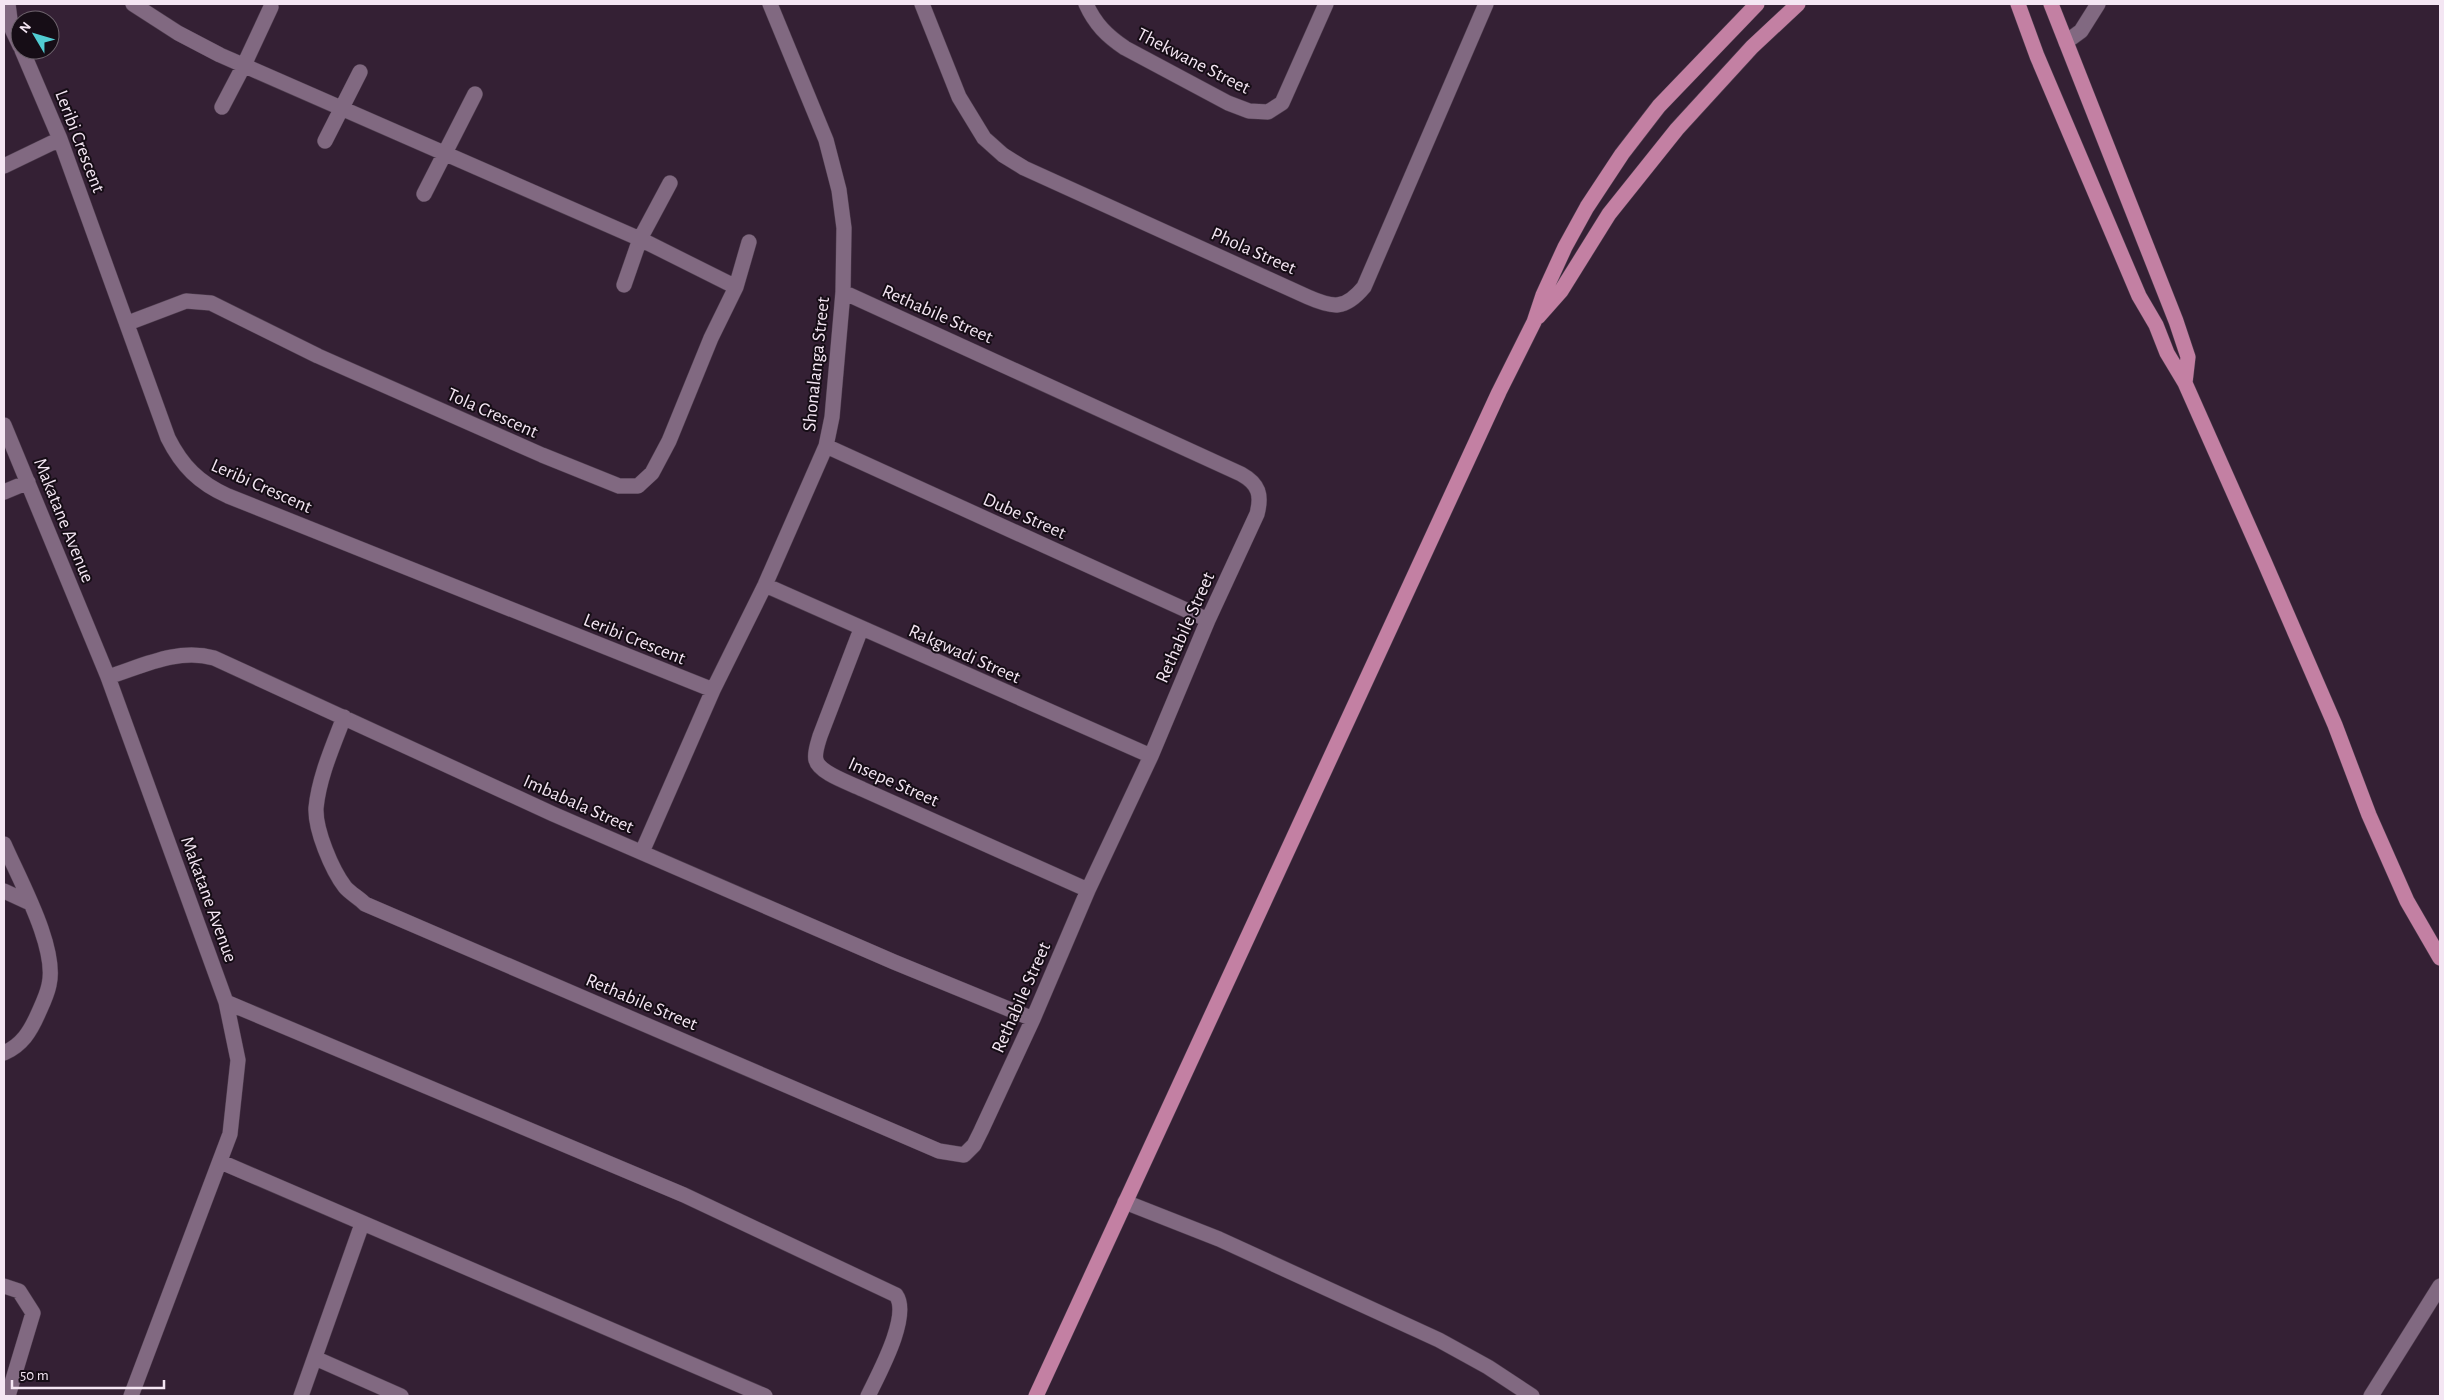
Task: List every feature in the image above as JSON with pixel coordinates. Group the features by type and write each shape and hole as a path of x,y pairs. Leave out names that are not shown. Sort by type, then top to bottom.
{"main road":[{"path":"1036,1396 1499,392 1534,322 1543,295 1565,246 1587,207 1622,154 1659,106 1757,4"},
{"path":"1534,322 1561,291 1609,214 1677,129 1746,53 1798,4"},
{"path":"2018,4 2037,56 2140,296 2156,325 2167,353 2185,382 2332,716 2369,814 2407,901 2440,958"},
{"path":"2051,4 2173,312 2188,357 2185,382"}],"street":[{"path":"8,4 10,19"},
{"path":"133,4 178,32 244,65 640,239 736,286"},
{"name":"Shonalanga Street","path":"642,852 713,690 764,585 826,446 832,417 843,292 844,228 826,140 770,4"},
{"name":"Phola Street","path":"922,4 959,97 984,138 1003,155 1050,180 1299,293 1333,306 1348,302 1364,287 1486,4"},
{"name":"Thekwane Street","path":"1086,4 1098,26 1110,38 1125,48 1228,102 1263,113 1273,110 1282,103 1326,4"},
{"path":"2066,42 2081,30 2098,4"},
{"path":"222,107 271,7"},
{"name":"Leribi Crescent","path":"26,60 60,139 168,438 184,465 205,484 228,496 713,690"},
{"path":"325,142 360,72"},
{"path":"424,194 475,94"},
{"path":"4,166 60,139"},
{"path":"624,285 640,239 670,183"},
{"name":"Tola Crescent","path":"128,323 186,301 210,303 318,356 533,451 619,486 632,487 646,480 664,449 711,338 736,286 749,242"},
{"name":"Rethabile Street","path":"344,717 321,779 316,810 319,830 334,870 345,887 365,904 920,1143 964,1155 974,1145 1033,1019 1088,890 1151,756 1208,620 1257,514 1261,500 1260,493 1254,482 1241,474 843,292"},
{"name":"Makatane Avenue","path":"4,425 108,677 226,1002 238,1060 238,1076 230,1134 131,1396"},
{"name":"Dube Street","path":"826,446 1208,620"},
{"path":"4,492 28,482"},
{"name":"Rakgwadi Street","path":"764,585 1151,756"},
{"name":"Insepe Street","path":"861,629 820,736 815,754 818,765 831,774 862,789 1088,890"},
{"name":"Imbabala Street","path":"108,677 179,654 200,654 214,658 553,814 894,962 1033,1019"},
{"path":"4,844 42,931 50,970 50,984 28,1034 20,1043 4,1053"},
{"path":"4,892 30,903"},
{"path":"226,1002 684,1195 896,1295 901,1306 898,1325 887,1357 868,1396"},
{"path":"221,1162 765,1396"},
{"path":"1125,1202 1219,1239 1439,1340 1488,1367 1532,1396"},
{"path":"301,1396 362,1224"},
{"path":"4,1286 18,1291 33,1313 8,1396"},
{"path":"2371,1396 2440,1286"},
{"path":"315,1358 401,1396"}]}
